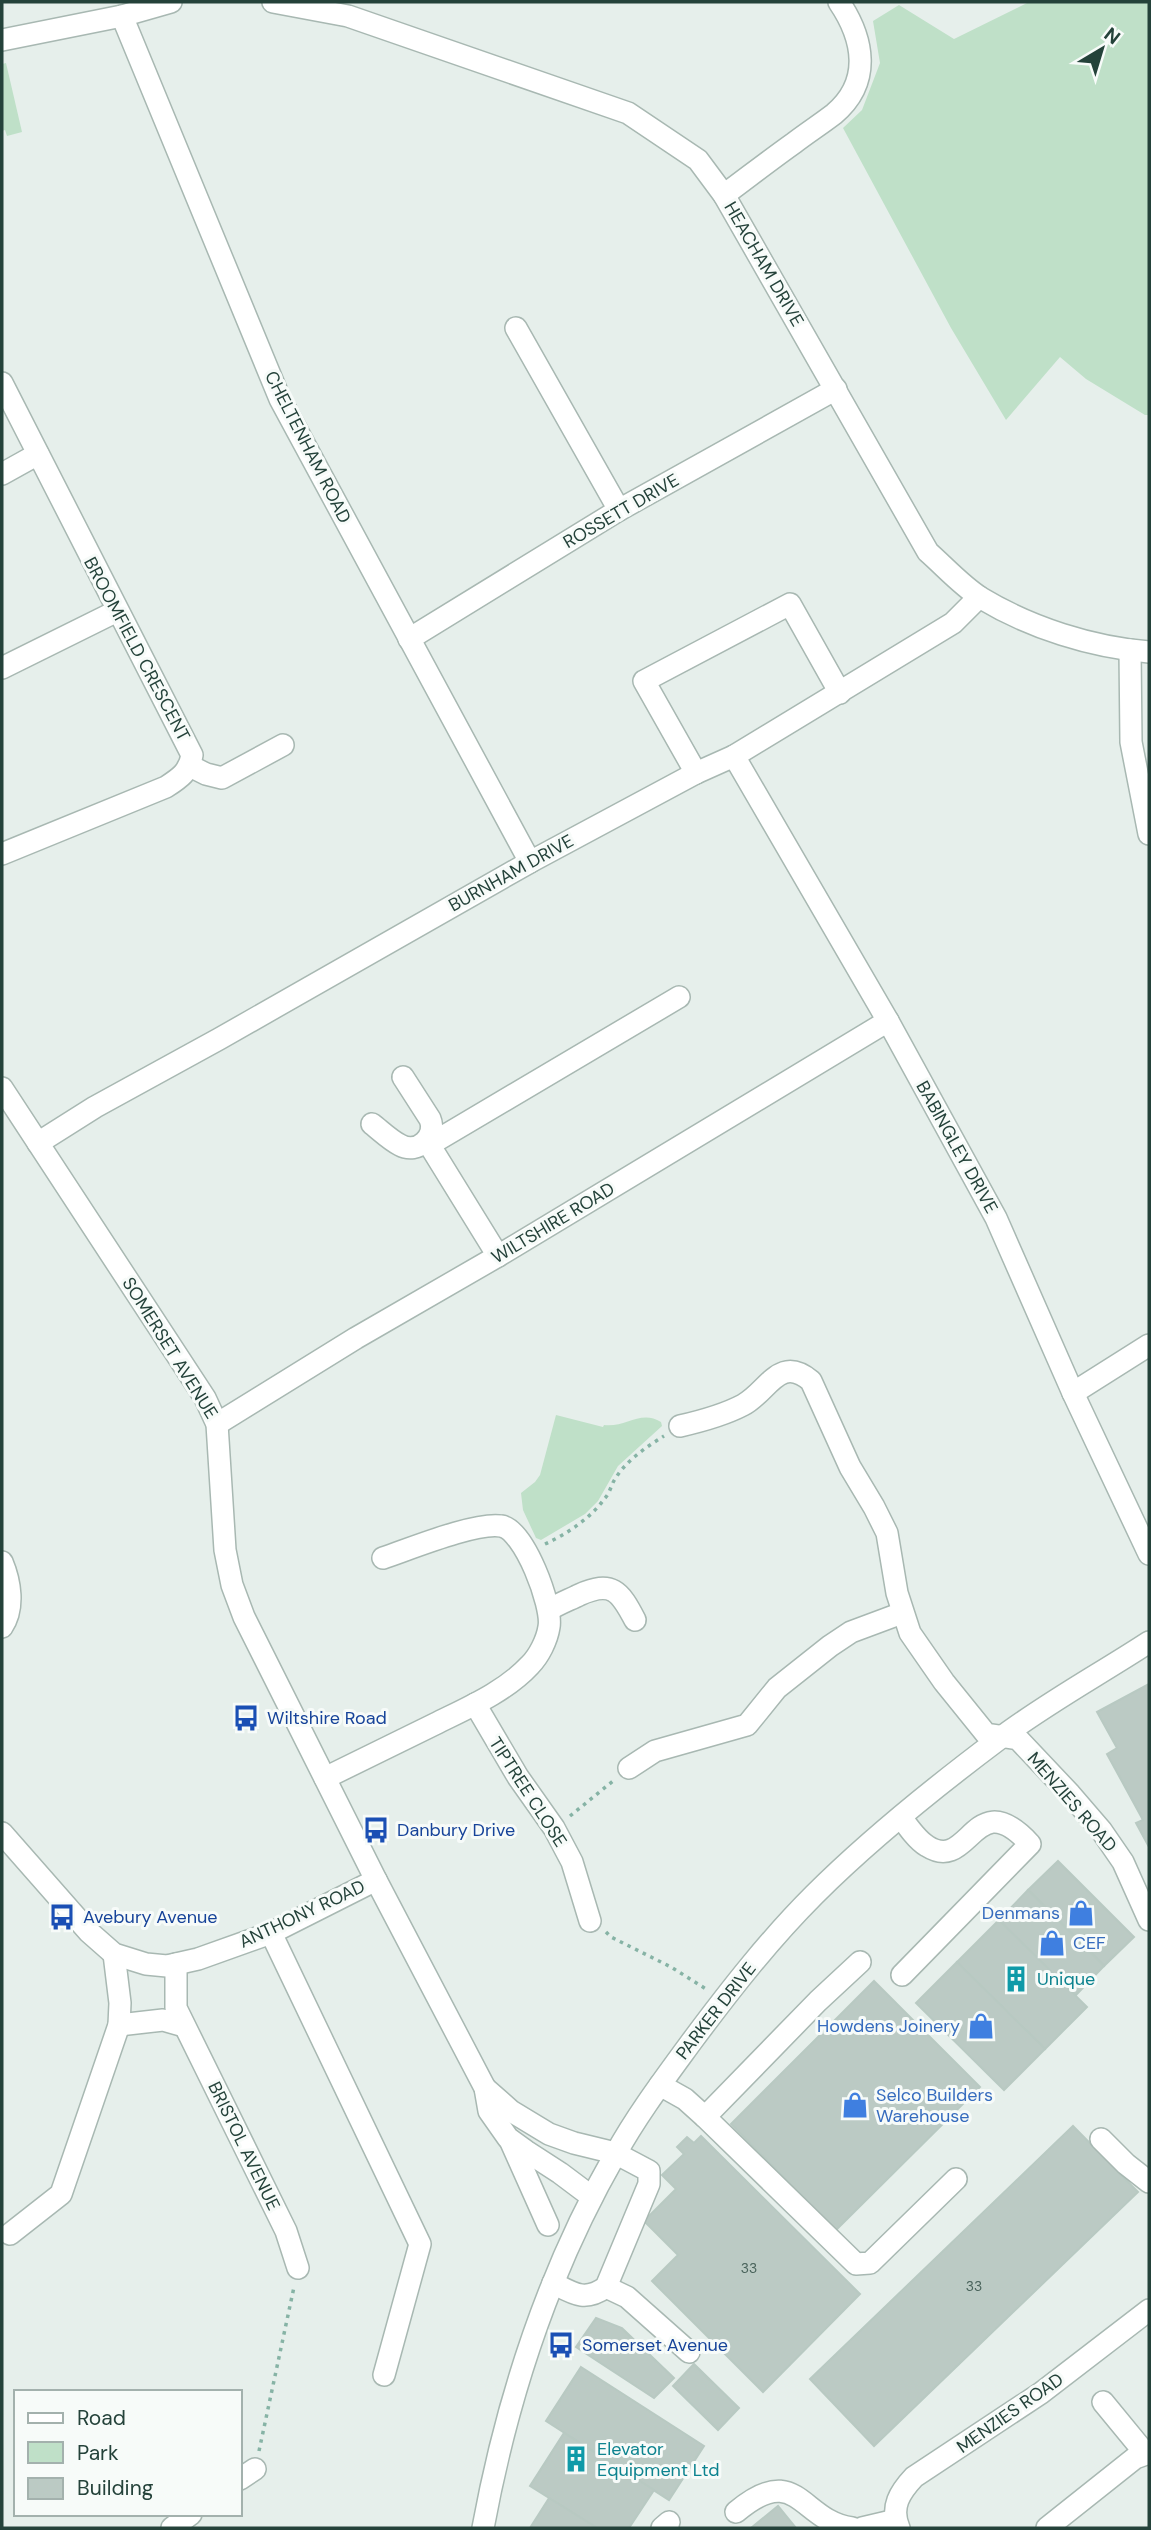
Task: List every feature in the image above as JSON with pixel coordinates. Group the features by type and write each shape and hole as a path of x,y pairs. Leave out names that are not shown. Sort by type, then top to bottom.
{"street":[{"path":"2,40 122,16 171,2"},
{"name":"HEACHAM DRIVE","path":"273,2 348,16 628,113 698,160 724,195 928,552 979,597 1051,632 1139,651"},
{"path":"724,195 836,113 851,94 861,70 859,46 853,22 839,2"},
{"name":"CHELTENHAM ROAD","path":"122,16 280,399 530,862"},
{"path":"516,328 619,510"},
{"name":"BROOMFIELD CRESCENT","path":"2,383 192,755 190,766 182,777 166,787 2,854"},
{"name":"ROSSETT DRIVE","path":"409,639 619,510 836,389"},
{"path":"2,474 38,454"},
{"name":"BURNHAM DRIVE","path":"38,1143 95,1107 219,1040 530,862 696,773 734,756 953,623 979,597"},
{"path":"696,773 643,681 790,604 840,693"},
{"path":"2,668 117,611"},
{"path":"1139,651 1131,742 1149,834"},
{"path":"190,766 222,778 283,745"},
{"name":"BABINGLEY DRIVE","path":"734,756 888,1021 996,1218 1073,1393 1149,1554"},
{"path":"372,1124 408,1148 428,1143 679,997"},
{"name":"WILTSHIRE ROAD","path":"217,1424 356,1338 498,1256 888,1021"},
{"path":"403,1077 432,1125 428,1143"},
{"name":"SOMERSET AVENUE","path":"2,1088 189,1371 217,1424 225,1549 232,1585 244,1617 376,1880 485,2088 489,2111 509,2138 548,2225"},
{"path":"428,1143 498,1256"},
{"path":"1073,1393 1149,1345"},
{"name":"MENZIES ROAD","path":"680,1426 745,1404 775,1376 789,1371 803,1374 811,1381 845,1456 887,1533 902,1614 910,1633 952,1693 986,1734 1018,1740 1101,1830 1123,1862 1149,1920"},
{"path":"325,1778 475,1704 520,1675 533,1663 549,1627 545,1593 516,1534 505,1526 492,1525 383,1558"},
{"path":"2,1562 11,1591 6,1620 2,1627"},
{"path":"549,1610 585,1592 606,1587 622,1599 635,1620"},
{"path":"629,1768 655,1751 747,1725 777,1688 830,1646 851,1632 902,1614"},
{"name":"PARKER DRIVE","path":"483,2528 505,2425 522,2369 553,2283 592,2197 615,2153 660,2085 723,1999 813,1896 866,1845 1000,1737 1149,1642"},
{"name":"TIPTREE CLOSE","path":"475,1704 518,1777 554,1828 572,1862 590,1922"},
{"path":"901,1818 925,1845 938,1852 952,1850 964,1843 982,1825 993,1821 1003,1822 1015,1829 1030,1844 902,1975"},
{"path":"2,1833 89,1932 114,1954 120,2003 119,2025 61,2194 10,2234"},
{"name":"ANTHONY ROAD","path":"114,1954 146,1964 176,1964 198,1959 271,1933 376,1880"},
{"path":"271,1933 420,2245 384,2375"},
{"path":"705,2117 818,2001 860,1962"},
{"name":"BRISTOL AVENUE","path":"176,1964 176,2008 286,2231 298,2268"},
{"path":"119,2025 163,2020 184,2026"},
{"path":"660,2085 685,2099 705,2117 856,2264 870,2263 956,2179"},
{"name":"SOMERSET AVENUE","path":"485,2088 511,2111 549,2134 615,2153 649,2171 649,2184 606,2287"},
{"name":"SOMERSET AVENUE","path":"509,2138 592,2197"},
{"path":"1101,2139 1149,2182"},
{"path":"553,2283 572,2293 585,2296 596,2294 606,2287 627,2297 689,2351"},
{"name":"MENZIES ROAD","path":"897,2524 896,2505 902,2491 914,2477 1041,2393 1149,2310"},
{"path":"1047,2528 1135,2458 1147,2453 1103,2402"},
{"path":"736,2512 752,2499 779,2490 800,2498 829,2519 852,2528"},
{"path":"172,2528 188,2516"},
{"path":"862,2528 897,2524"}],"path":[{"path":"525,1552 551,1541 586,1518 607,1496 614,1480 625,1466 642,1450 680,1426"},
{"path":"554,1828 629,1768"},
{"path":"590,1922 598,1923 611,1937 671,1967 723,1999"},
{"path":"247,2474 298,2268"}],"green space":[{"path":"1029,2 1149,2 1149,415 1086,379 1060,357 1006,420 951,328 843,128 862,110 880,63 873,21 899,5 954,39"},
{"path":"6,63 22,132 7,136 5,130 2,131 2,64"},
{"path":"556,1415 603,1427 647,1417 661,1422 662,1426 618,1466 598,1501 585,1514 541,1540 536,1538 523,1510 521,1493 540,1475"}],"building":[{"path":"1149,1684 1149,1847 1136,1823 1143,1820 1107,1754 1117,1748 1097,1712"},
{"name":"Denmans","path":"1058,1861 1134,1937 1104,1966 1028,1890"},
{"name":"CEF","path":"1028,1890 1104,1966 1075,1996 999,1920"},
{"name":"Unique","path":"999,1920 1087,2007 1045,2049 957,1962"},
{"name":"Howdens Joinery","path":"957,1962 1045,2049 1004,2090 916,2003"},
{"name":"Selco Builders Warehouse","path":"874,1981 980,2087 836,2230 731,2124"},
{"path":"1073,2126 1138,2192 874,2446 810,2379"},
{"path":"701,2136 860,2294 763,2392 652,2281 678,2255 644,2221 676,2189 662,2175 684,2154 677,2147 687,2137 694,2143"},
{"path":"596,2318 622,2328 674,2378 654,2398 576,2347"},
{"path":"694,2364 739,2408 718,2430 673,2386"},
{"path":"581,2367 704,2446 669,2500 546,2421"},
{"name":"Elevator Equipment Ltd","path":"564,2433 654,2490 629,2528 597,2528 530,2486"},
{"path":"549,2498 597,2528 530,2528"},
{"path":"778,2506 796,2528 751,2528"}],"place":[{"name":"Wiltshire Road","path":"246,1718"},
{"name":"Danbury Drive","path":"376,1830"},
{"name":"Denmans","path":"1081,1913"},
{"name":"Avebury Avenue","path":"62,1917"},
{"name":"CEF","path":"1052,1943"},
{"name":"Unique","path":"1016,1979"},
{"name":"Howdens Joinery","path":"981,2026"},
{"name":"Selco Builders Warehouse","path":"855,2105"},
{"name":"Somerset Avenue","path":"561,2345"},
{"name":"Elevator Equipment Ltd","path":"576,2459"}]}
